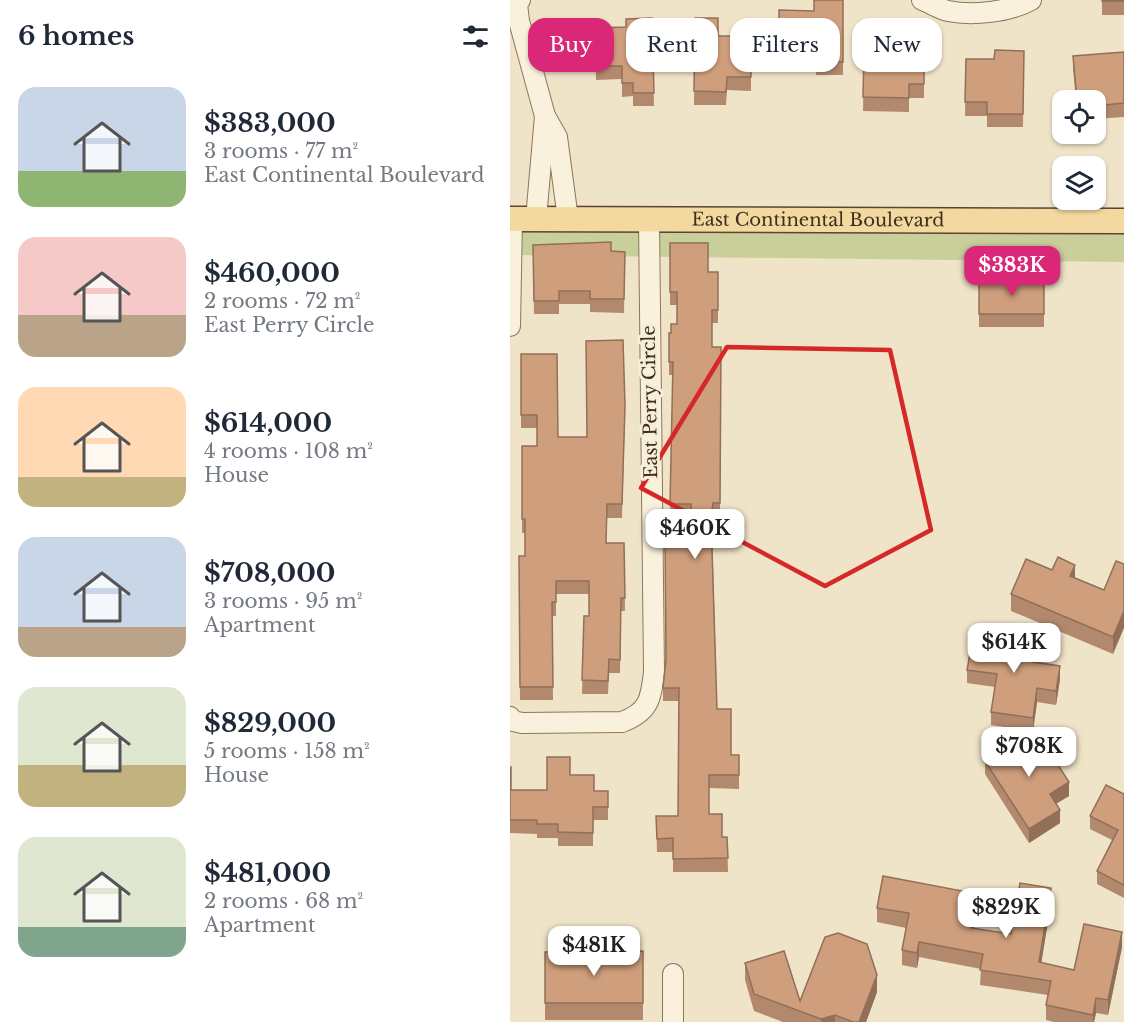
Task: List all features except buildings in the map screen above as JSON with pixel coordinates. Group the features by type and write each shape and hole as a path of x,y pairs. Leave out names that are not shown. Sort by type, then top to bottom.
{"main road":[{"name":"East Continental Boulevard","path":"520,219 1124,221"}],"street":[{"path":"520,0 518,4 519,21 545,116 557,137 568,219"},
{"path":"922,0 948,11 981,12 1017,8 1031,0"},
{"path":"510,326 520,219 545,116"},
{"name":"East Perry Circle","path":"516,720 622,722 635,717 647,705 651,695 654,672 649,219"},
{"path":"673,974 673,1022"}],"highlighted area":[{"path":"727,347 890,350 931,530 825,586 641,488"}],"green space":[{"path":"510,230 1124,234 1124,262 510,255"}]}
